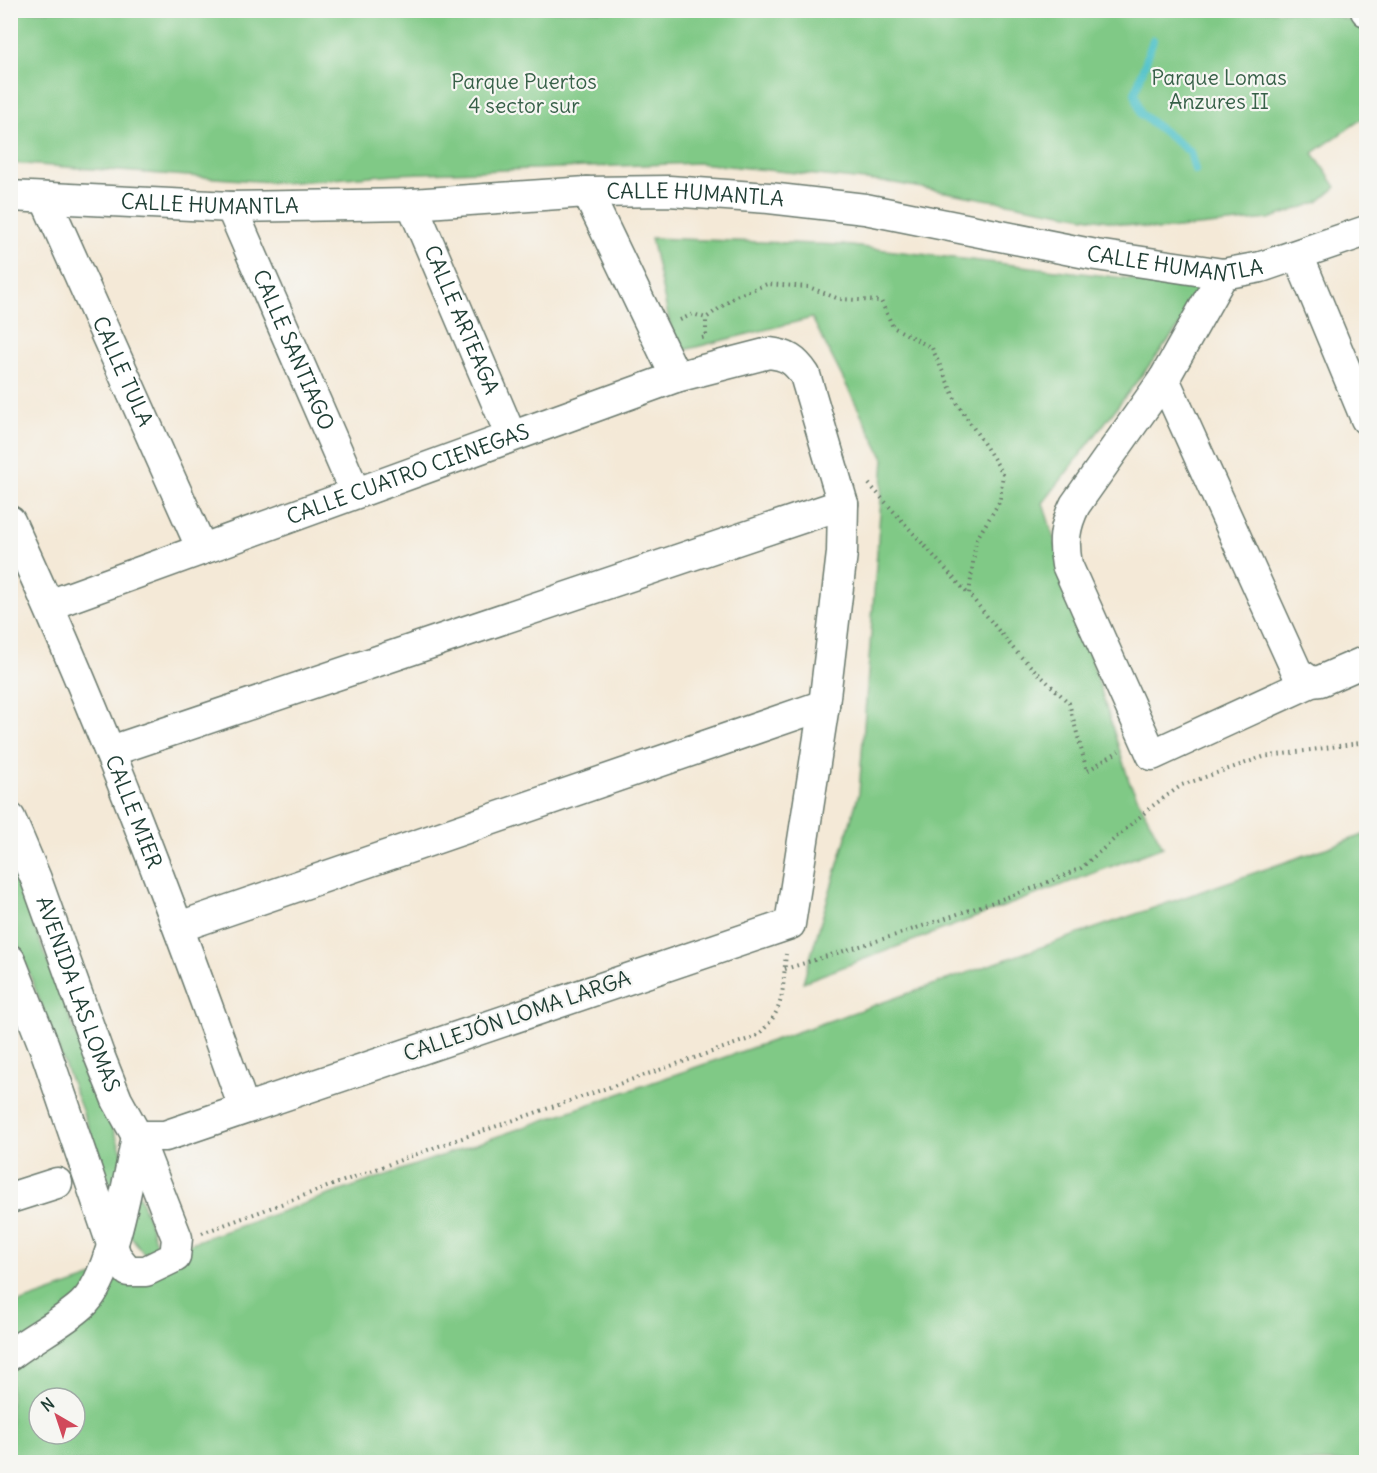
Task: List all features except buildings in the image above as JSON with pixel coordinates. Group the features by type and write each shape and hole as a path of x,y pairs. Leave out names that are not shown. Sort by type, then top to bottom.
{"street":[{"name":"CALLE HUMANTLA","path":"10,196 231,207 412,204 587,192 691,193 770,198 865,209 1096,255 1223,274 1261,267 1366,231"},
{"path":"587,192 676,376"},
{"name":"CALLE TULA","path":"45,198 201,548"},
{"name":"CALLE ARTEAGA","path":"412,204 511,436"},
{"name":"CALLE SANTIAGO","path":"231,207 355,492"},
{"path":"1299,255 1366,419"},
{"path":"1223,274 1164,380 1075,505 1065,524 1063,545 1067,566 1148,745 1311,682 1320,681 1366,661"},
{"name":"CALLE CUATRO CIENEGAS","path":"49,604 676,376 769,353 785,355 797,363 805,375 843,504"},
{"path":"1164,380 1297,672 1311,682"},
{"path":"111,751 843,504 842,554 824,705 789,924"},
{"name":"CALLE MIER","path":"10,521 49,604 111,751 179,927 244,1108"},
{"path":"179,927 824,705"},
{"name":"AVENIDA LAS LOMAS","path":"10,818 36,879 110,1082 137,1136 177,1238 175,1257 146,1271 128,1271 116,1256 111,1244"},
{"name":"CALLEJÓN LOMA LARGA","path":"137,1136 165,1136 789,924"},
{"path":"10,960 94,1188 111,1244"},
{"path":"10,1355 83,1304 97,1287 111,1244 137,1136"},
{"path":"10,1198 57,1182"}],"path":[{"path":"706,318 736,296 767,284 809,287 839,299 880,301 893,327 932,348 957,404 1003,472 1000,501 976,540 969,594"},
{"path":"677,321 693,314 706,318"},
{"path":"696,340 706,338 706,318"},
{"path":"868,483 969,594 1016,652 1069,703 1087,771 1148,745"},
{"path":"784,969 896,936 1034,888 1081,868 1151,807 1182,785 1263,757 1366,742"},
{"path":"199,1234 436,1147 755,1037 772,1023 779,1010 789,924"}],"green space":[{"name":"Parque Puertos 4 sector sur","path":"10,11 1319,11 1366,25 1366,116 1313,153 1336,187 1318,202 1269,219 1158,230 894,183 699,163 396,174 283,183 11,163"},
{"path":"651,238 843,245 1209,288 1043,503 1129,781 1163,847 803,982 859,793 884,459 812,318 676,352"},
{"path":"1366,834 1366,1462 11,1462 10,1306"},
{"path":"10,865 148,1218 157,1247 144,1254 130,1235 11,926"}],"waterway":[{"path":"1153,40 1135,93 1141,114 1190,152 1195,170"}],"park label":[{"name":"Parque Lomas Anzures II","path":"1219,90"}]}
